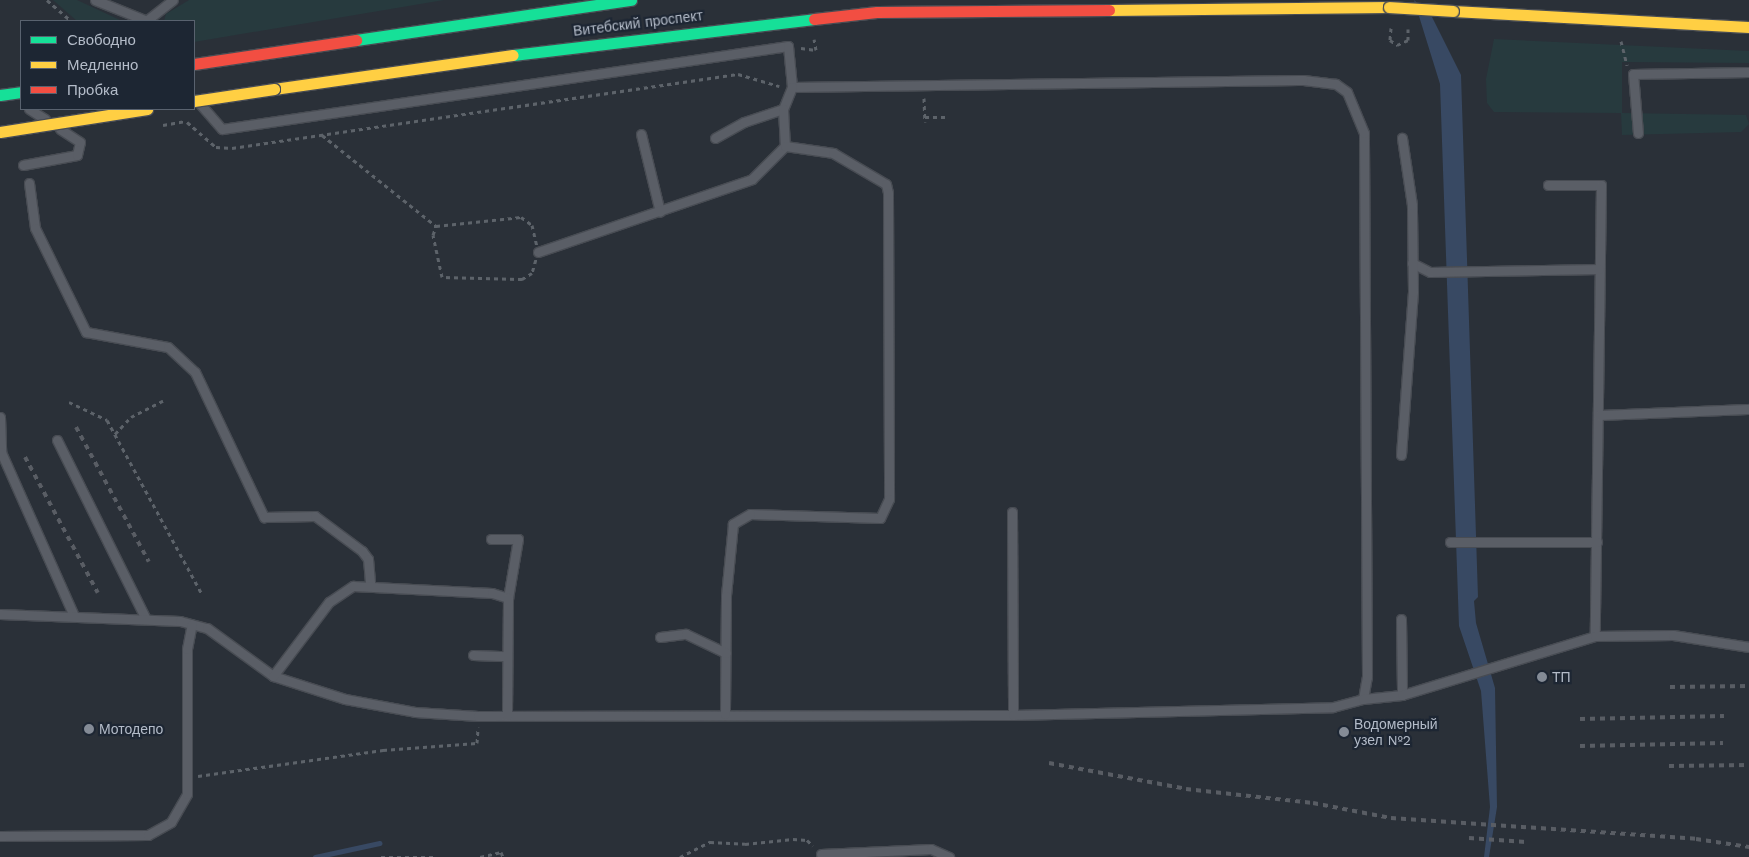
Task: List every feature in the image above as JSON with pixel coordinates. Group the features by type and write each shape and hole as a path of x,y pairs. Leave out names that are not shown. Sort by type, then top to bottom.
{"main road":[{"name":"Витебский проспект","path":"195,64 632,0"},
{"name":"Витебский проспект","path":"195,101 642,37 859,13 1262,5 1389,7 1749,27"},
{"path":"0,95 20,92"},
{"path":"0,132 141,110"}],"lane":[{"path":"95,0 146,20 173,0"},
{"path":"195,98 222,130 788,46 792,87 783,110 785,146 752,179 660,212 538,252"},
{"path":"1638,133 1634,74 1749,72"},
{"path":"792,87 924,82 1303,80 1336,84 1346,92 1364,133 1367,677 1363,699"},
{"path":"0,90 20,103"},
{"path":"23,165 77,155 80,142 31,110"},
{"path":"715,138 744,122 783,110"},
{"path":"641,134 660,212"},
{"path":"1401,455 1412,333 1412,205 1402,138"},
{"path":"725,714 728,558 733,524 750,514 880,518 889,498 886,184 833,154 785,146"},
{"path":"29,183 35,228 86,332 168,347 195,372 264,516 315,516 362,551 368,559 370,584"},
{"path":"1548,185 1601,185 1595,636"},
{"path":"1412,263 1430,272 1599,269"},
{"path":"1598,415 1749,409"},
{"path":"0,417 0,454 73,614"},
{"path":"57,440 145,616"},
{"path":"1012,512 1013,715"},
{"path":"491,539 518,539 508,598 507,716"},
{"path":"1450,542 1596,542"},
{"path":"273,676 329,602 353,586 370,584 480,591 508,598"},
{"path":"0,614 145,616 192,624 207,628 273,676 345,699 415,712 478,716 725,714 1013,715 1334,707 1363,699 1402,695 1595,636 1673,635 1749,647"},
{"path":"1401,619 1402,695"},
{"path":"0,836 148,835 171,822 178,813 187,794 187,649 192,624"},
{"path":"660,637 686,634 726,653"},
{"path":"473,655 507,656"},
{"path":"821,854 931,849 949,857"}],"path":[{"path":"47,0 70,20"},
{"path":"814,41 816,50"},
{"path":"1622,45 1624,62"},
{"path":"180,115 221,148 738,74 767,85 792,87"},
{"path":"924,82 925,120 947,117"},
{"path":"322,135 436,226 521,217 532,225 538,252 538,263 522,279 452,280 437,269 436,226"},
{"path":"115,434 131,417 163,401"},
{"path":"69,402 108,420 202,594"},
{"path":"186,777 383,750 477,743 478,716"},
{"path":"680,857 710,842 745,844 793,839 807,840 821,854"},
{"path":"480,857 501,852 503,857"},
{"path":"381,857 437,857"}],"green space":[{"path":"53,0 77,0 120,20 76,20"},
{"path":"189,0 444,0 195,42 195,20 164,20 166,14"},
{"path":"1494,39 1749,51 1749,63 1622,62 1622,113 1746,115 1749,124 1741,132 1622,135 1621,113 1494,112 1487,103 1486,79"}],"water":[{"path":"1414,0 1432,17 1461,75 1478,597 1474,601 1476,623 1495,688 1497,807 1489,857 1484,857 1490,807 1481,691 1459,626 1440,84"}],"waterway":[{"path":"315,857 379,843"}],"railway":[{"path":"76,427 149,562"},
{"path":"25,457 98,593"},
{"path":"1670,687 1749,686"},
{"path":"1580,719 1724,716"},
{"path":"1580,746 1723,743"},
{"path":"1049,763 1186,789 1313,803 1391,818 1696,839 1749,847"},
{"path":"1669,766 1749,765"},
{"path":"1469,838 1526,842"}],"traffic: fast":[{"path":"356,40 631,0"},
{"path":"513,55 814,19"},
{"path":"0,95 20,92"}],"traffic: slow":[{"path":"1109,10 1389,7"},
{"path":"1389,7 1453,11"},
{"path":"1453,11 1749,27"},
{"path":"274,89 513,55"},
{"path":"195,101 274,89"},
{"path":"0,132 141,110"}],"traffic: jam":[{"path":"814,19 877,12 1109,10"},
{"path":"195,64 356,40"}],"place":[{"name":"ТП","path":"1542,677"},
{"name":"Мотодепо","path":"89,729"},
{"name":"Водомерный узел №2","path":"1344,732"}]}
